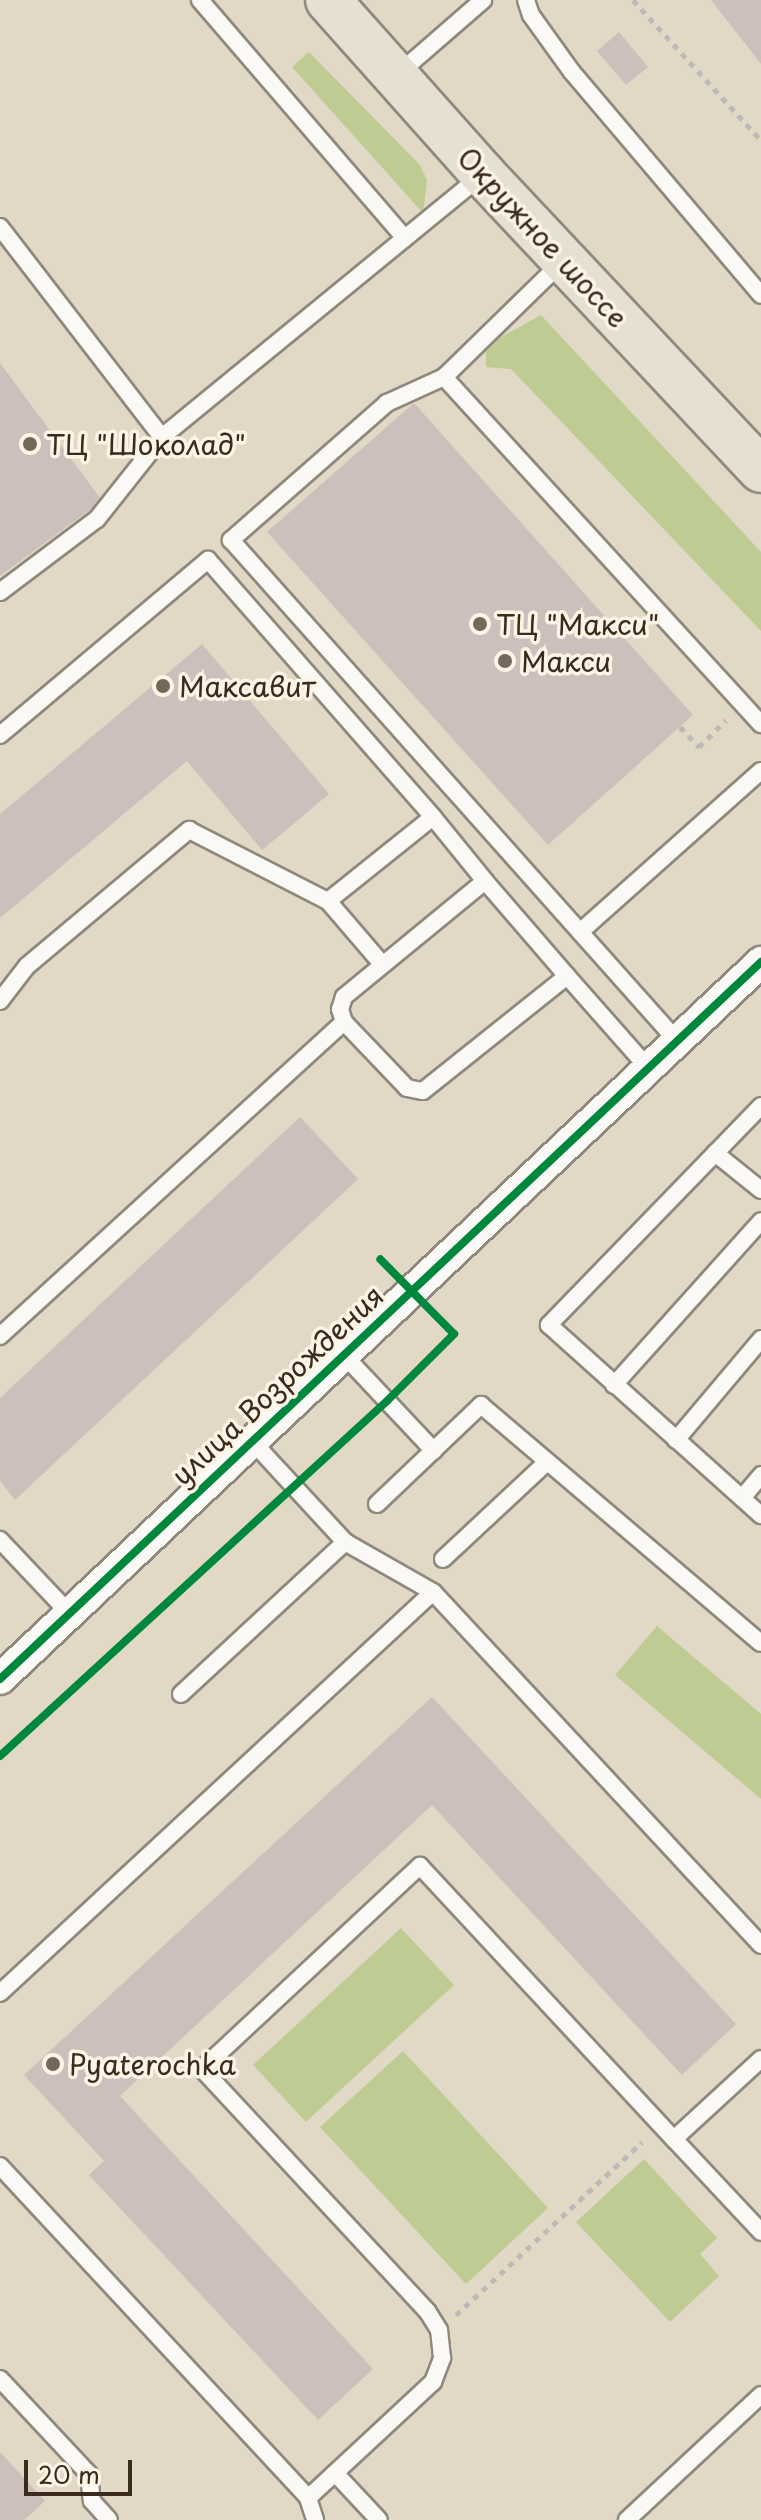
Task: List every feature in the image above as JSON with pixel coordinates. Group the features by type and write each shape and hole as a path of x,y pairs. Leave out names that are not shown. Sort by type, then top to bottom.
{"main road":[{"name":"Окружное шоссе","path":"328,0 483,174 761,470"}],"street":[{"name":"улица Возрождения","path":"0,1679 342,1353 761,962"}],"lane":[{"path":"200,0 405,238"},
{"path":"396,75 483,0"},
{"path":"526,0 531,15 572,72 761,295"},
{"path":"0,592 97,519 162,437 483,174"},
{"path":"0,227 162,437"},
{"path":"564,260 444,377 387,403 231,540 677,1041"},
{"path":"444,377 761,724"},
{"path":"0,735 208,560 648,1068"},
{"path":"580,932 761,771"},
{"path":"328,901 433,817"},
{"path":"0,1001 27,966 189,830 328,901 382,964"},
{"path":"485,881 344,997 340,1009 344,1022 407,1088 423,1091 567,976"},
{"path":"0,1336 344,1022"},
{"path":"761,1106 549,1325 761,1515"},
{"path":"715,1153 761,1190"},
{"path":"614,1385 761,1221"},
{"path":"676,1440 761,1339"},
{"path":"342,1353 434,1451"},
{"path":"377,1504 481,1405 761,1643"},
{"path":"251,1440 345,1542 433,1592 761,1945"},
{"path":"443,1559 547,1462"},
{"path":"742,1498 761,1475"},
{"path":"0,1540 69,1613"},
{"path":"181,1694 345,1542"},
{"path":"0,1993 433,1592"},
{"path":"308,2498 433,2382 442,2358 439,2330 427,2311 202,2069 420,1866 761,2232"},
{"path":"674,2139 761,2059"},
{"path":"0,2166 308,2498 315,2520"},
{"path":"0,2379 89,2474 92,2501 109,2520"},
{"path":"627,2520 761,2395"},
{"path":"335,2473 379,2520"}],"path":[{"path":"633,0 761,140"},
{"path":"680,727 699,747 743,704"},
{"path":"439,2330 661,2125"}],"green space":[{"path":"309,52 420,165 427,180 423,213 292,67"},
{"path":"541,315 761,552 761,631 511,369 486,367 486,352 501,337"},
{"path":"657,1626 761,1714 761,1799 615,1675"},
{"path":"401,1928 454,1985 306,2122 253,2065"},
{"path":"403,2051 548,2208 466,2284 320,2127"},
{"path":"644,2159 717,2238 700,2254 719,2276 670,2322 576,2222"}],"building":[{"path":"711,0 761,0 761,64"},
{"path":"619,32 648,67 626,85 597,51"},
{"name":"ТЦ \"Шоколад\"","path":"0,363 100,498 92,508 0,576"},
{"name":"ТЦ \"Макси\"","path":"414,403 693,715 548,845 267,532"},
{"path":"202,644 329,794 262,850 187,761 0,918 0,814"},
{"path":"300,1117 358,1179 15,1500 0,1481 0,1398"},
{"path":"432,1697 736,2024 682,2075 432,1805 120,2096 373,2369 318,2420 89,2175 104,2161 24,2075"},
{"path":"0,2452 45,2501 24,2520 0,2520"}],"cycle path":[{"path":"0,1679 761,962"},
{"path":"0,1756 387,1401 454,1334 380,1259"}],"place":[{"name":"ТЦ \"Шоколад\"","path":"30,444"},
{"name":"ТЦ \"Макси\"","path":"480,624"},
{"name":"Макси","path":"505,661"},
{"name":"Максавит","path":"163,686"},
{"name":"Pyaterochka","path":"53,2064"}]}
